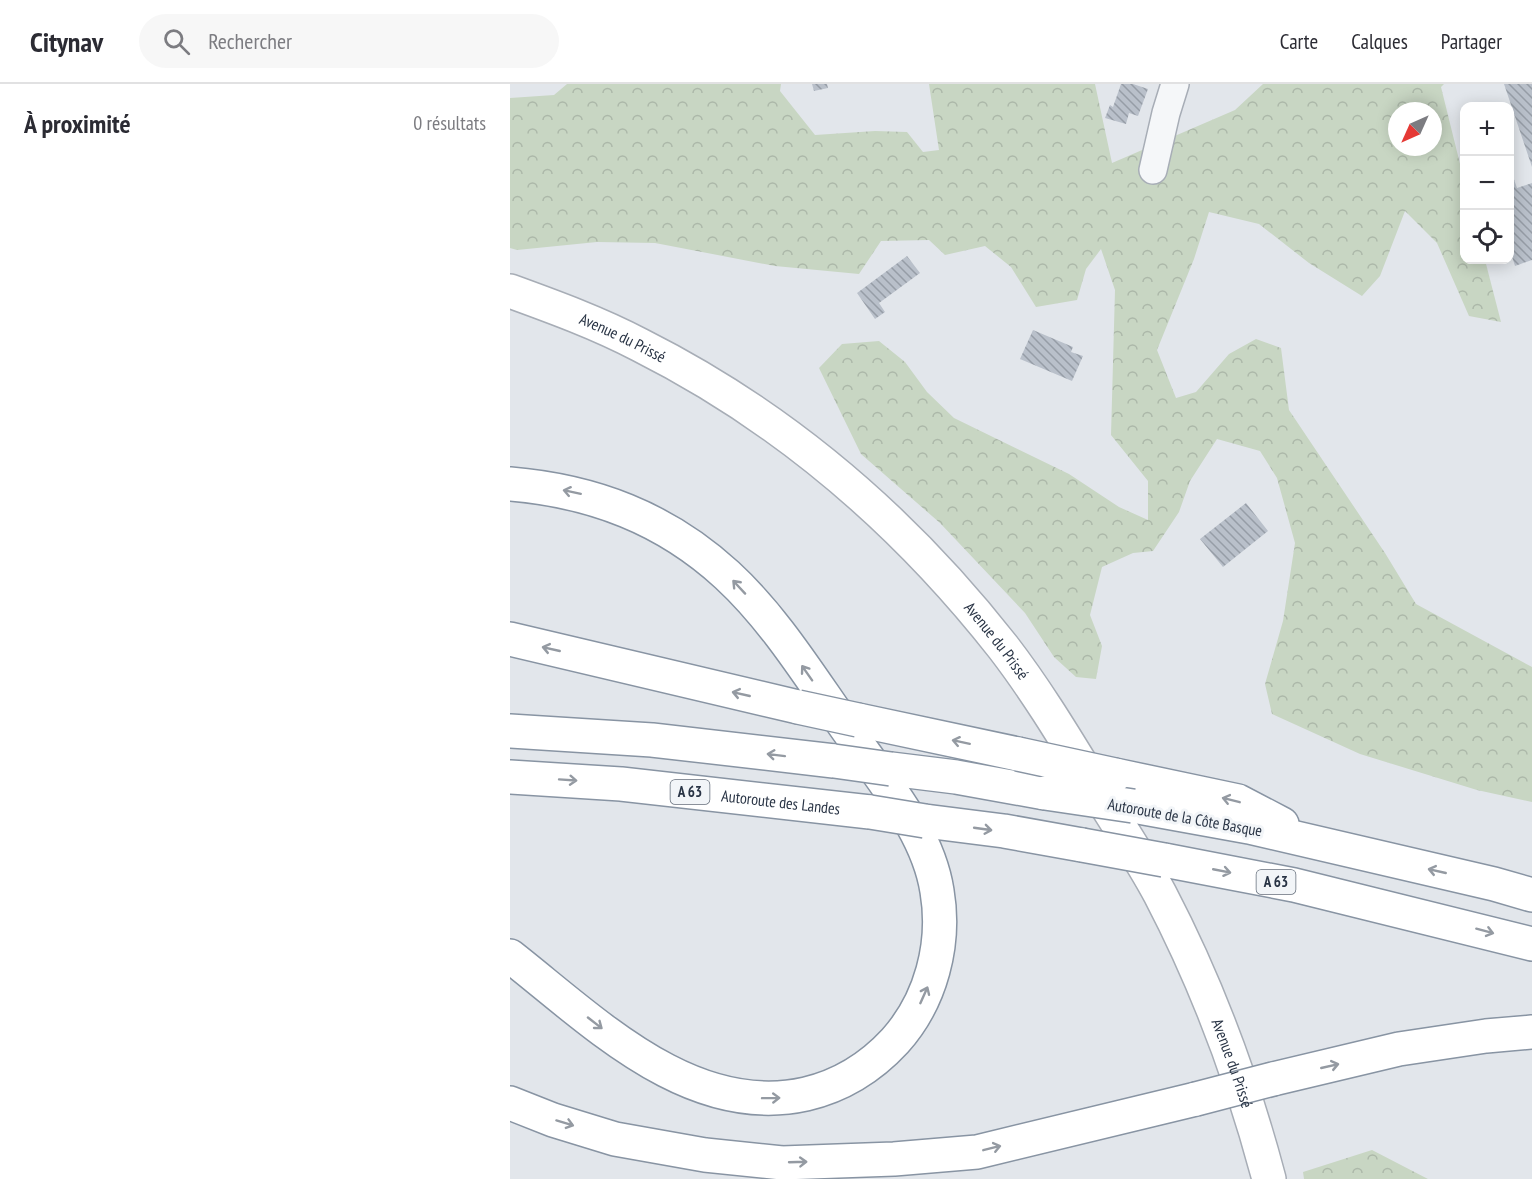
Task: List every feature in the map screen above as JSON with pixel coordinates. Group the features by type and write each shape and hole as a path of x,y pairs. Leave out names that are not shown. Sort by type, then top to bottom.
{"main road":[{"name":"Avenue du Prissé","path":"510,291 640,345 729,395 815,456 863,496 897,527 961,595 1004,649 1053,718 1158,892 1199,976 1226,1042 1256,1130 1269,1179"},
{"path":"510,484 557,489 585,495 642,516 695,549 728,576 777,631 899,803 918,835 933,871 938,895 939,941 932,978 910,1022 885,1051 856,1073 837,1083 816,1091 776,1099 735,1096 714,1091 665,1070 611,1035 510,956"},
{"path":"510,639 798,707 1238,801 1320,844"},
{"name":"Autoroute de la Côte Basque","path":"510,731 652,740 956,777 1249,827 1494,884 1532,895"},
{"name":"Autoroute des Landes","path":"510,777 621,784 870,812 1082,845 1294,885 1532,944"},
{"path":"510,1103 553,1120 615,1139 705,1155 782,1163 894,1159 977,1152 1400,1049 1486,1036 1532,1032"}],"street":[{"path":"1153,170 1175,84"}],"green space":[{"path":"567,84 781,84 780,91 815,135 875,131 907,132 923,152 939,150 929,84 1095,84 1112,163 1235,110 1263,84 1444,84 1441,87 1460,164 1460,264 1486,264 1501,322 1469,316 1437,243 1405,211 1380,276 1362,296 1309,263 1259,224 1209,212 1194,259 1157,350 1176,398 1196,392 1229,354 1256,339 1281,348 1289,410 1385,553 1416,604 1532,667 1532,802 1477,790 1360,754 1272,714 1265,684 1283,621 1295,543 1277,478 1260,451 1217,439 1190,481 1179,512 1153,551 1133,553 1102,567 1090,615 1102,646 1096,679 1076,677 1054,657 1025,613 940,523 861,454 819,368 842,344 879,341 905,362 927,392 954,418 1069,474 1119,507 1148,520 1148,481 1111,435 1115,290 1101,249 1086,269 1077,300 1036,307 1011,267 985,246 945,255 929,240 881,241 859,274 775,266 655,243 597,242 517,250 510,248 510,98 554,95"},
{"path":"1372,1150 1428,1179 1304,1179 1303,1172"}],"building":[{"path":"812,84 827,84 828,88 814,91"},
{"path":"1121,84 1133,84 1148,89 1138,116 1129,113 1126,124 1105,118 1110,105 1113,107"},
{"path":"1504,84 1532,84 1532,167 1514,114 1514,102 1510,102"},
{"path":"1514,179 1517,188 1532,183 1532,260 1515,266"},
{"path":"907,256 920,273 879,303 885,312 875,319 857,293"},
{"path":"1033,330 1073,347 1071,352 1083,356 1072,381 1020,359"},
{"path":"1246,503 1268,531 1223,567 1200,539"}]}
